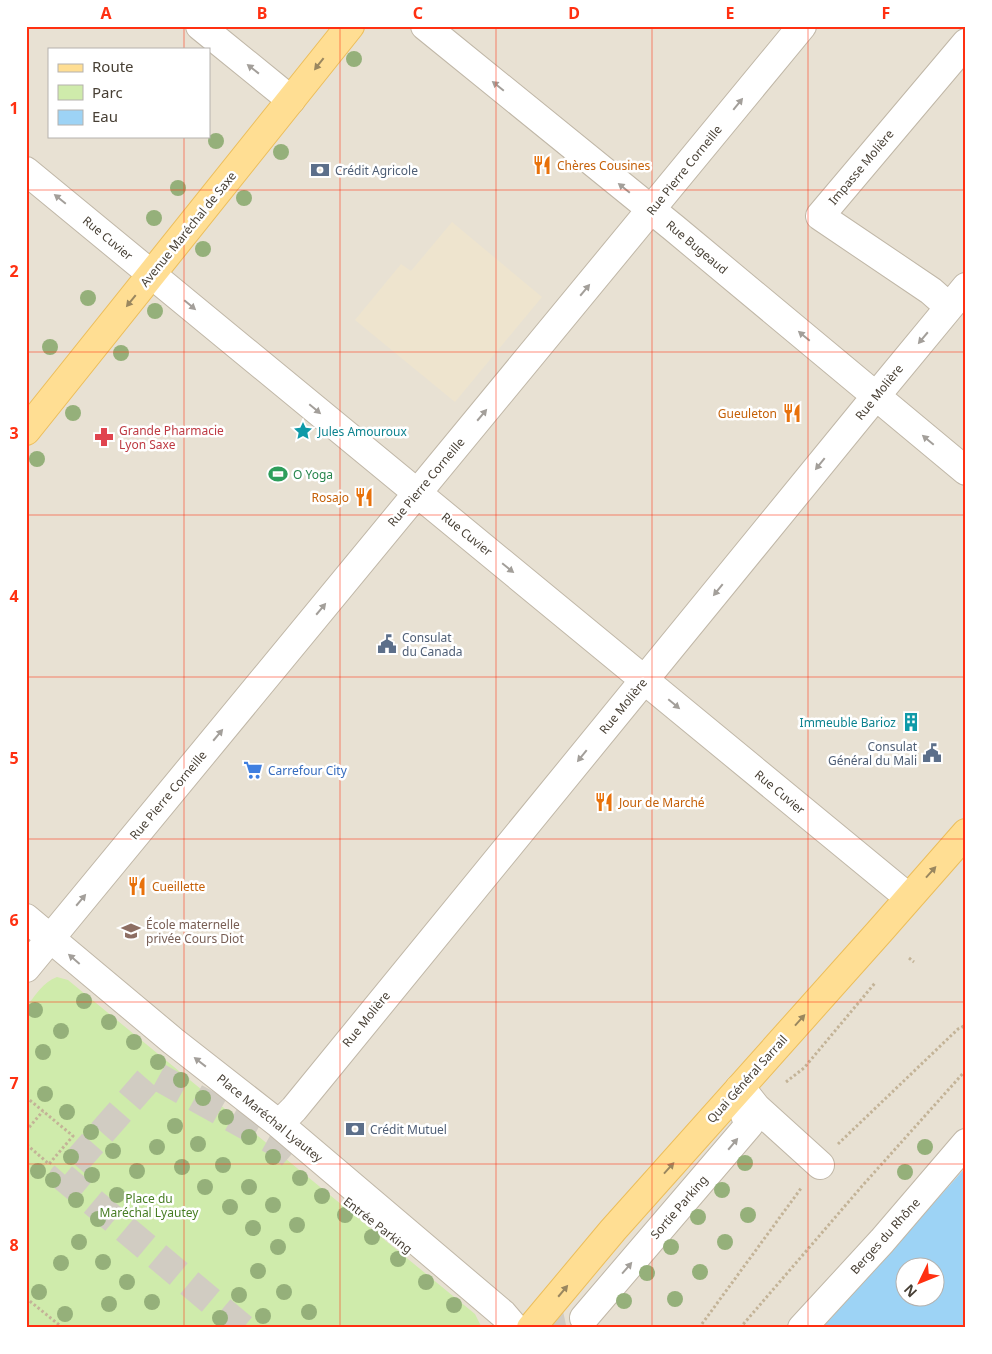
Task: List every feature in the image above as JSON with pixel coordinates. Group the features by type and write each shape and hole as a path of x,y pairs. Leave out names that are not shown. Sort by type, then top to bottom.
{"main road":[{"name":"Avenue Maréchal de Saxe","path":"26,432 350,26"},
{"name":"Quai Général Sarrail","path":"531,1328 613,1230 966,833"}],"street":[{"path":"200,26 291,100"},
{"name":"Rue Bugeaud","path":"425,26 651,210 966,472"},
{"name":"Rue Pierre Corneille","path":"50,938 802,26"},
{"name":"Impasse Molière","path":"958,297 931,291 820,216 966,43"},
{"name":"Rue Cuvier","path":"26,171 908,897"},
{"name":"Rue Molière","path":"280,1124 958,297"},
{"name":"Place Maréchal Lyautey","path":"26,918 173,1041 280,1124 503,1314 514,1328"},
{"path":"26,968 50,938"},
{"path":"740,1088 756,1107 820,1165"},
{"name":"Sortie Parking","path":"584,1318 749,1125 745,1115 740,1088"},
{"name":"Berges du Rhône","path":"802,1328 882,1241 966,1143"},
{"name":"Entrée Parking","path":"297,1160 406,1249 465,1283"}],"path":[{"path":"909,958 914,962"},
{"path":"841,1140 958,1029 966,1025"},
{"path":"740,1328 857,1192 966,1070"},
{"path":"26,1097 73,1136 60,1148 49,1164 26,1144"},
{"path":"26,1131 43,1111"},
{"path":"699,1328 800,1190"},
{"path":"26,1298 63,1328"}],"shaded area":[{"path":"26,26 966,26 966,1167 822,1328 26,1328"},
{"path":"452,222 542,297 455,402 355,320 401,264 411,271"}],"green space":[{"name":"Place du Maréchal Lyautey","path":"57,977 68,980 475,1314 482,1328 26,1328 26,1007 43,986"}],"water":[{"path":"966,1167 966,1328 822,1328"}],"tunnel":[{"path":"243,1328 63,1177 153,1074 277,1143 297,1160"},
{"path":"538,1328 584,1318"}],"place":[{"name":"Chères Cousines","path":"542,165"},
{"name":"Crédit Agricole","path":"320,170"},
{"name":"Gueuleton","path":"792,413"},
{"name":"Jules Amouroux","path":"303,431"},
{"name":"Grande Pharmacie Lyon Saxe","path":"104,437"},
{"name":"O Yoga","path":"278,474"},
{"name":"Rosajo","path":"364,497"},
{"name":"Consulat du Canada","path":"387,644"},
{"name":"Immeuble Barioz","path":"911,722"},
{"name":"Consulat Général du Mali","path":"932,753"},
{"name":"Carrefour City","path":"253,770"},
{"name":"Jour de Marché","path":"604,802"},
{"name":"Cueillette","path":"137,886"},
{"name":"École maternelle privée Cours Diot","path":"131,931"},
{"name":"Crédit Mutuel","path":"355,1129"}]}
